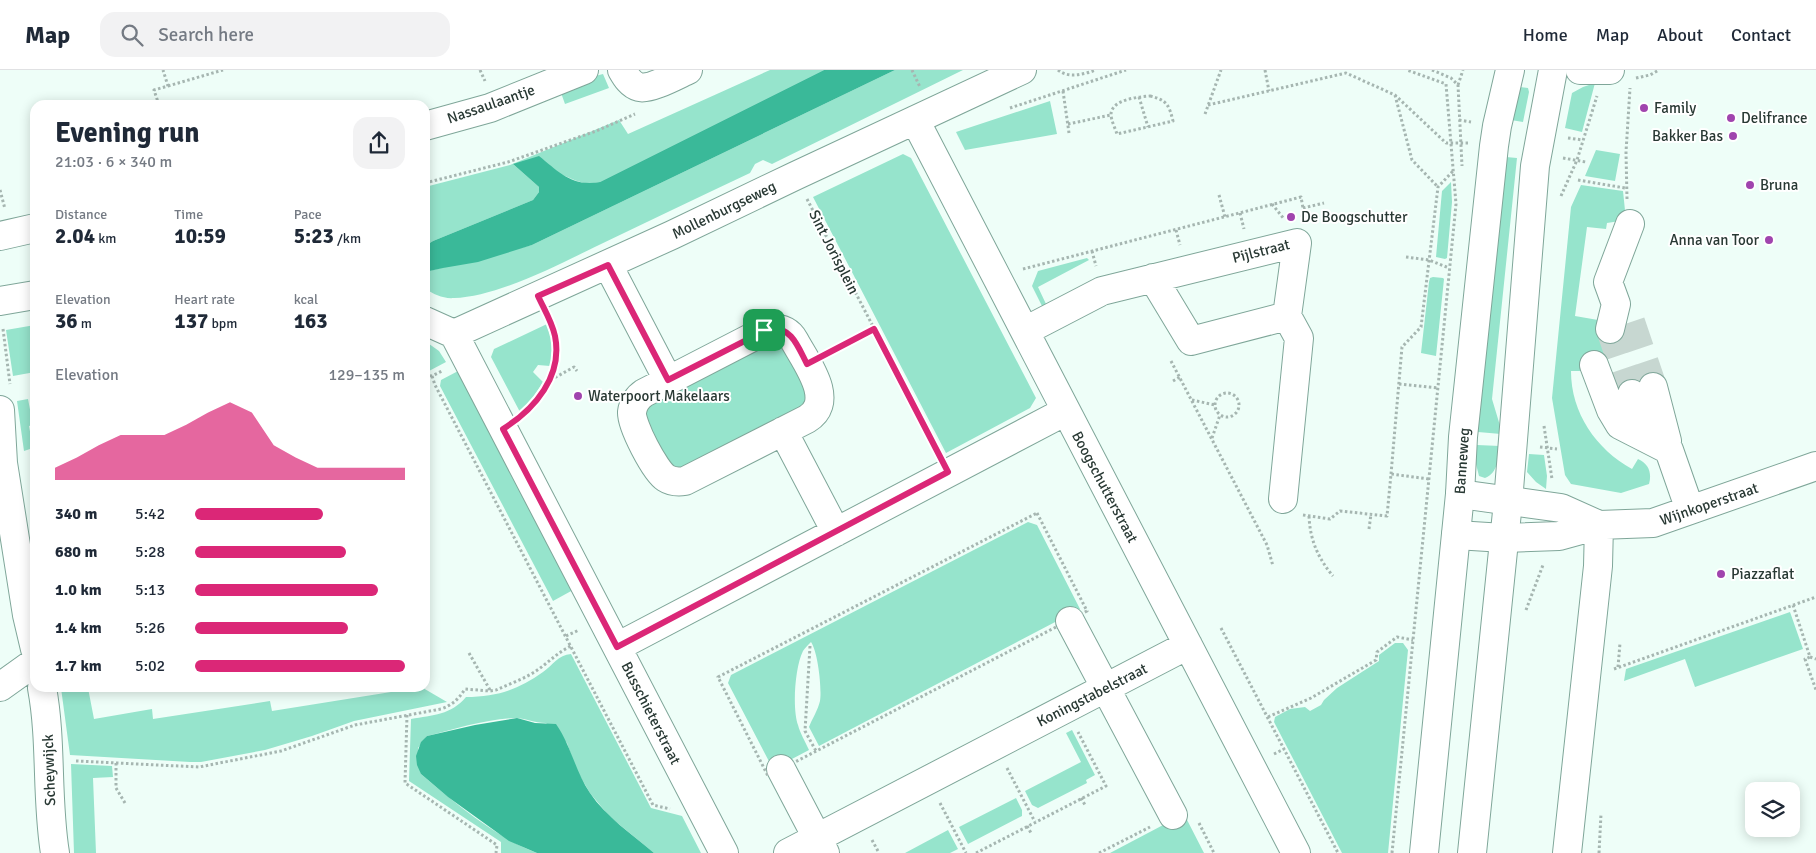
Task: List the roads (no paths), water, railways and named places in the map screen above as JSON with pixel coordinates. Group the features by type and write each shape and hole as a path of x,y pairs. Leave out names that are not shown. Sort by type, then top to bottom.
{"street":[{"name":"Nassaulaantje","path":"430,125 490,108 584,70"},
{"path":"622,70 631,82 639,87 647,88 688,70"},
{"name":"Mollenburgseweg","path":"454,334 608,265 1022,70"},
{"name":"Banneweg","path":"1424,853 1460,494 1463,438 1496,126 1510,70"},
{"path":"1472,853 1508,502 1536,160 1553,70"},
{"path":"1580,70 1610,70"},
{"name":"Boogschutterstraat","path":"915,120 1296,853"},
{"path":"1619,318 1608,282 1630,224"},
{"path":"0,236 30,229"},
{"name":"Pijlstraat","path":"1024,331 1102,291 1297,243 1287,316"},
{"path":"608,265 668,380"},
{"path":"1153,278 1191,341 1287,316 1299,338 1283,500"},
{"path":"0,301 30,296"},
{"path":"430,323 454,334"},
{"path":"770,328 784,330 792,336 820,390 820,405 811,416 783,431 685,481 675,482 667,479 657,468 633,423 632,412 635,402 640,396 668,380 770,328"},
{"name":"Busschieterstraat","path":"454,334 724,853"},
{"path":"1594,366 1611,410 1620,425 1669,450"},
{"path":"1642,390 1669,450 1690,510"},
{"path":"0,410 3,463 30,628"},
{"path":"617,647 1066,411"},
{"path":"783,431 836,532"},
{"name":"Wijnkoperstraat","path":"1456,535 1504,538 1559,536 1599,525 1653,524 1816,466"},
{"name":"Wijnkoperstraat","path":"1460,494 1561,508 1599,525"},
{"path":"1567,853 1598,566 1599,525"},
{"path":"1070,621 1173,815"},
{"name":"Koningstabelstraat","path":"788,853 821,845 928,780 1188,645"},
{"path":"0,687 30,666"},
{"name":"Scheywijck","path":"43,692 47,716 51,826 55,853"},
{"path":"781,769 821,845"}],"tunnel":[{"path":"1631,322 1653,387"},
{"path":"1610,329 1632,394"}],"place":[{"name":"Family","path":"1644,108"},
{"name":"Delifrance","path":"1731,118"},
{"name":"Bakker Bas","path":"1733,136"},
{"name":"Bruna","path":"1750,185"},
{"name":"De Boogschutter","path":"1291,217"},
{"name":"Anna van Toor","path":"1769,240"},
{"name":"Waterpoort Makelaars","path":"578,396"},
{"name":"Piazzaflat","path":"1721,574"}]}
